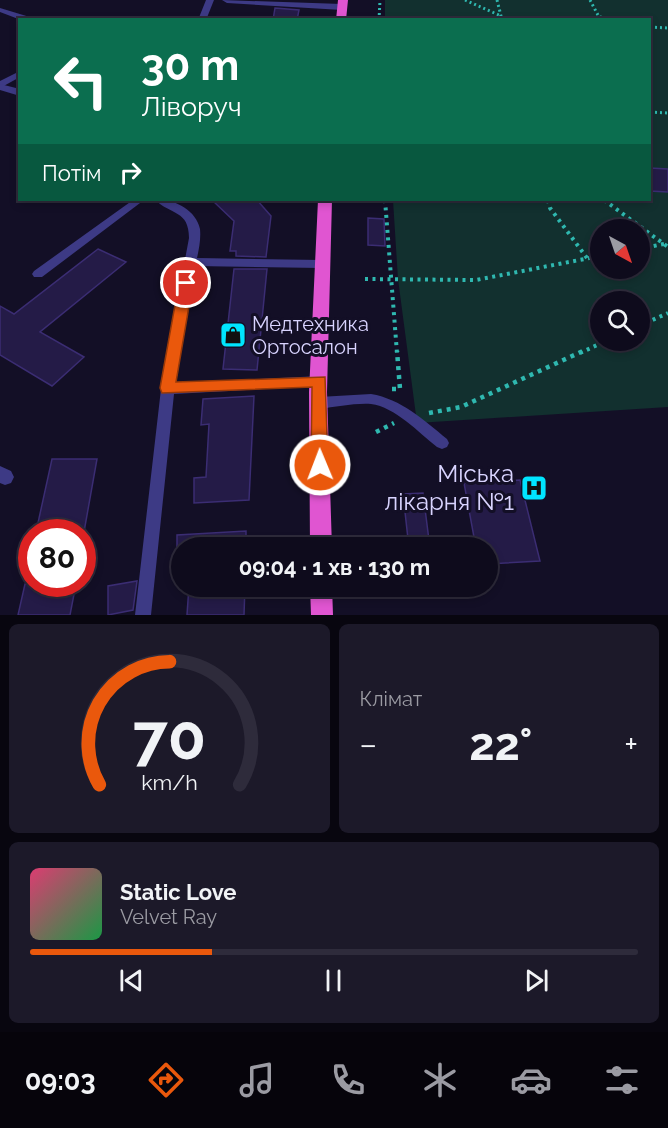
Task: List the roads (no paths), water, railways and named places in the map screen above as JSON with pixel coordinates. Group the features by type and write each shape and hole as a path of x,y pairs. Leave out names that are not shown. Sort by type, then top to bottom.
{"highway":[{"path":"341,18 343,3"},
{"path":"321,537 319,403 321,264 325,201"},
{"path":"321,597 322,615"}],"street":[{"path":"227,0 343,3"},
{"path":"0,86 18,92"}],"lane":[{"path":"203,18 210,0"},
{"path":"0,10 24,18"},
{"path":"0,86 18,74"},
{"path":"38,274 138,201"},
{"path":"143,615 168,388 196,238 194,221 180,208 162,201"},
{"path":"190,262 321,264"},
{"path":"168,388 320,381"},
{"path":"319,403 372,399 406,416 442,443"}],"place":[{"name":"Медтехника Ортосалон","path":"233,335"},
{"name":"Міська лікарня №1","path":"534,488"}]}
